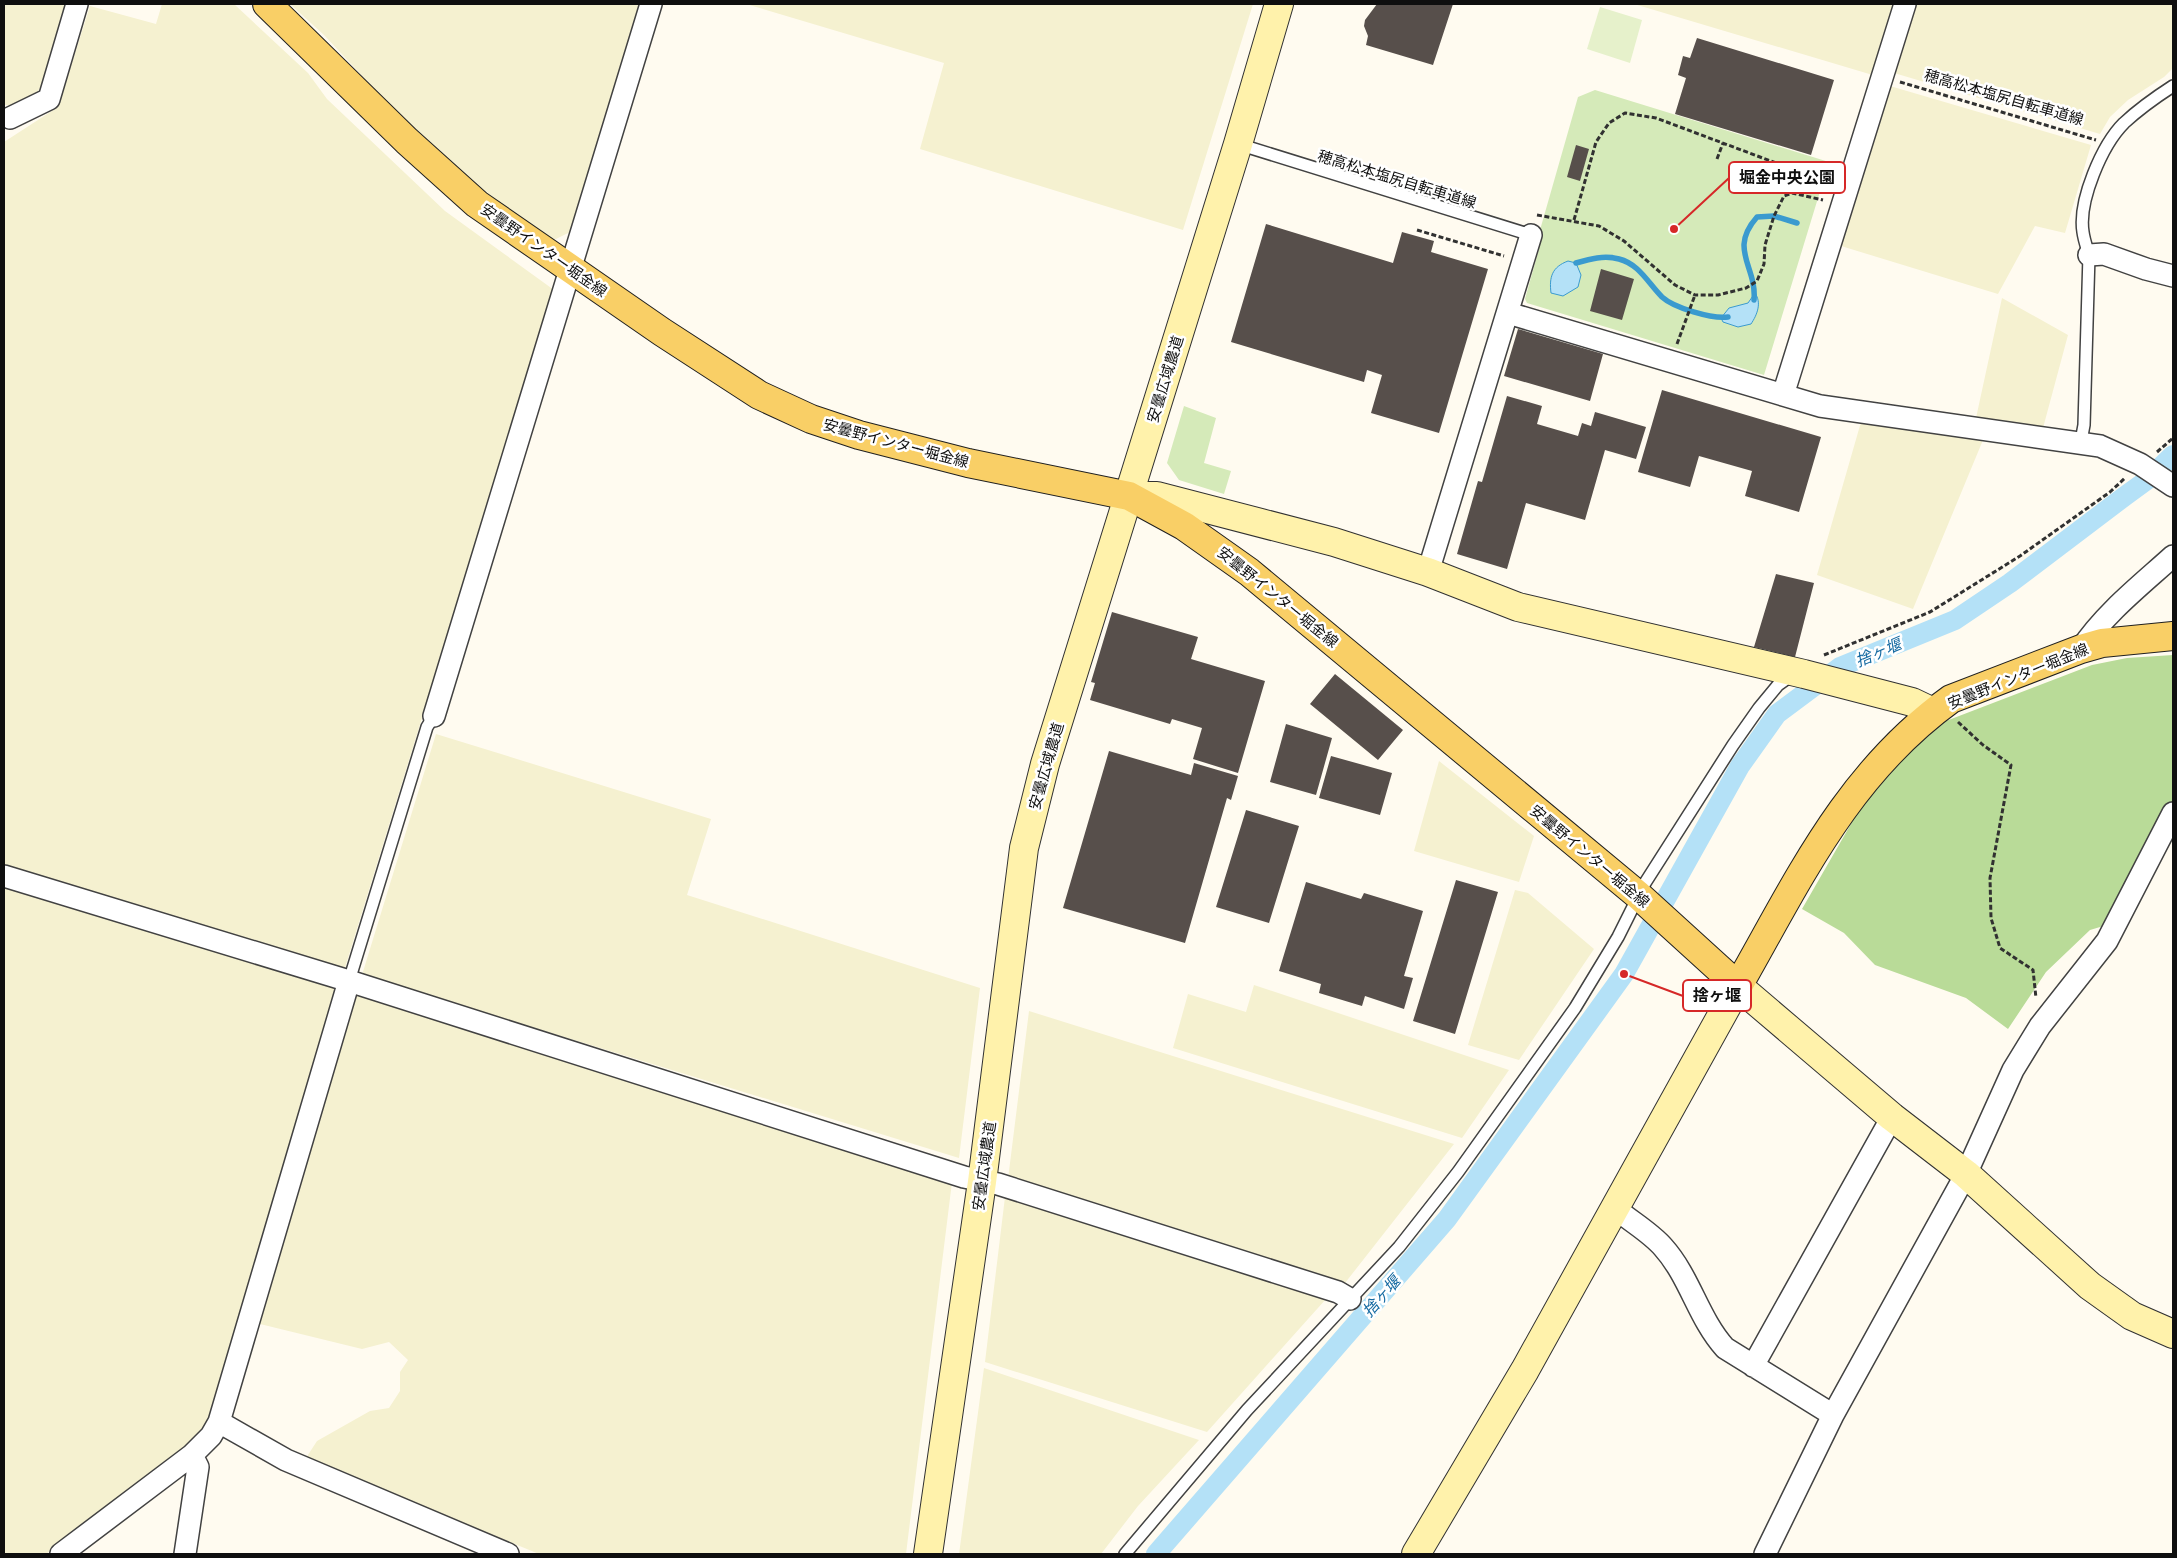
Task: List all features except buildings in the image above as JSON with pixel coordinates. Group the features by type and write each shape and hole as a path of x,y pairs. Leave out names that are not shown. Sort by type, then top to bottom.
{"main road":[{"name":"安曇野インター堀金線","path":"267,4 407,141 477,204 571,270 759,395 811,419 859,435 968,463 1129,496 1184,526 1249,572 1641,897 1738,986 1825,832 1847,800 1891,750 1944,716 1951,699 2081,649 2102,643 2173,636"}],"street":[{"path":"10,118 49,98 77,4"},
{"path":"434,716 651,4"},
{"name":"安曇広域農道","path":"928,1554 982,1182 1024,848 1045,764 1129,496 1246,148 1279,4"},
{"path":"1783,395 1905,4"},
{"path":"1428,572 1524,261 1532,225"},
{"path":"2089,255 2104,254 2146,269 2173,276"},
{"path":"1508,313 1820,406 2081,441 2117,452 2154,472"},
{"path":"1129,496 1157,496 1334,542 1428,572 1518,607 1807,667 1836,683 1912,702 1944,716"},
{"path":"2081,649 2089,636 2129,595 2173,556"},
{"path":"1765,1554 1833,1415 1966,1174 2013,1070 2040,1026 2107,941 2173,812"},
{"path":"4,876 349,981 982,1182 998,1184 1338,1292 1350,1299"},
{"path":"61,1554 192,1455 211,1436 219,1422 349,981"},
{"path":"1416,1554 1525,1370 1738,986 1892,1117 1966,1174 2090,1286 2132,1316 2173,1334"},
{"path":"1753,1366 1892,1117"},
{"path":"1615,1208 1663,1246 1690,1286 1712,1334 1725,1348 1833,1415"},
{"path":"219,1422 286,1460 508,1554"},
{"path":"185,1554 198,1467 192,1455"}],"lane":[{"path":"2081,441 2084,425 2089,255 2083,231 2083,214 2091,182 2108,143 2123,124 2154,98 2173,86"},
{"name":"穂高松本塩尻自転車道線","path":"1246,148 1532,225"},
{"path":"1124,1554 1247,1410 1399,1247 1452,1180 1575,1008 1694,804 1758,708 1778,685 1807,667"},
{"path":"349,981 427,727 434,716"}],"path":[{"name":"穂高松本塩尻自転車道線","path":"1892,80 2108,143"},
{"path":"1574,220 1596,142 1609,123 1625,113 1656,118 1776,163 1792,193"},
{"path":"1717,159 1723,143"},
{"path":"1532,225 1574,220 1599,226 1624,241 1675,286 1695,296 1718,295 1746,288 1757,281 1764,264 1764,245 1774,216 1784,196 1792,193 1826,201"},
{"path":"1417,230 1524,261"},
{"path":"1672,351 1682,334 1695,296"},
{"path":"1807,667 1930,612 2020,556 2110,492 2154,472 2173,438"},
{"path":"1944,716 2011,765 1990,878 1991,918 2000,948 2033,970 2040,1026"}],"shaded area":[{"path":"4,4 68,4 41,87 31,99 16,105 4,105"},
{"path":"162,4 234,4 308,73 327,99 445,211 554,290 344,971 4,866 4,142 58,107 90,6 156,24"},
{"path":"290,4 641,4 572,231 554,240 477,187 392,108 324,35"},
{"path":"746,4 1253,4 1183,230 920,149 944,63"},
{"path":"1634,4 1897,4 1876,76"},
{"path":"1914,4 2173,4 2173,68 2164,77 2128,100 2110,117 2100,134 1894,73"},
{"path":"1890,86 2091,145 2065,233 2035,226 1998,294 1841,246"},
{"path":"2002,298 2068,335 2043,428 1976,418"},
{"path":"1861,422 1983,440 1913,609 1817,575"},
{"path":"436,734 711,819 687,895 980,988 959,1158 362,975"},
{"path":"1439,761 1534,836 1519,882 1414,851"},
{"path":"4,886 339,990 209,1425 189,1448 46,1554 4,1554"},
{"path":"1515,890 1528,893 1594,949 1519,1060 1468,1045"},
{"path":"1254,985 1509,1070 1462,1138 1173,1048 1188,994 1246,1012"},
{"path":"356,995 952,1182 906,1554 539,1554 306,1458 317,1441 370,1411 389,1408 400,1391 400,1372 408,1360 389,1342 362,1349 260,1324"},
{"path":"1029,1011 1454,1144 1345,1283 1008,1179"},
{"path":"1005,1197 1326,1299 1207,1432 985,1362"},
{"path":"984,1368 1199,1440 1138,1506 1101,1554 959,1554"}],"green space":[{"path":"1600,7 1642,20 1630,63 1587,49"},
{"path":"1595,90 1829,162 1764,375 1527,303 1525,299 1539,249 1536,244 1578,97"},
{"path":"1184,406 1216,418 1204,463 1231,471 1224,494 1179,480 1167,463"},
{"path":"2173,655 2173,800 2127,919 2090,930 2046,972 2008,1029 1966,998 1875,965 1844,933 1802,909 1859,810 1909,752 1946,721 2092,665 2127,658"}],"water":[{"path":"1568,261 1576,263 1581,275 1578,287 1563,296 1551,293 1551,277 1553,273 1558,266"},
{"path":"1755,293 1758,309 1751,324 1738,327 1723,322 1721,318 1729,308 1748,303"}],"waterway":[{"path":"1754,300 1752,277 1744,249 1749,229 1757,217 1774,216 1797,223"},
{"path":"1576,263 1602,257 1626,261 1638,270 1662,297 1675,305 1703,314 1728,317"},
{"name":"捨ヶ堰","path":"1156,1554 1447,1219 1624,974 1740,766 1777,714 1840,667 1955,620 2010,583 2147,480 2173,455"}],"place":[{"name":"堀金中央公園","path":"1674,229"},
{"name":"捨ヶ堰","path":"1624,974"}]}
